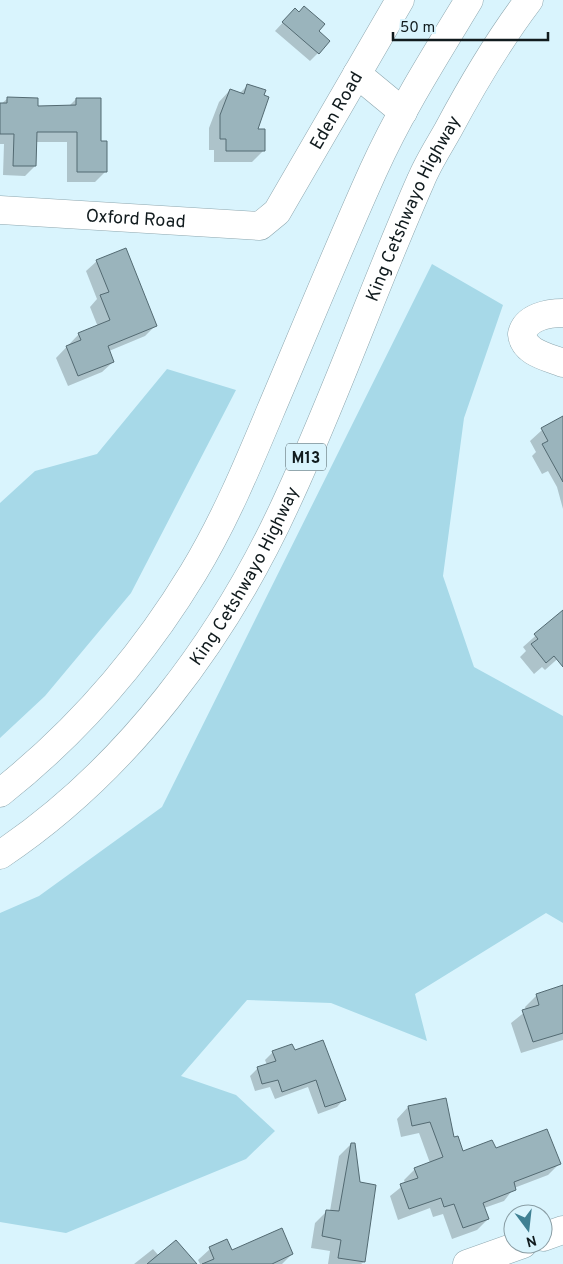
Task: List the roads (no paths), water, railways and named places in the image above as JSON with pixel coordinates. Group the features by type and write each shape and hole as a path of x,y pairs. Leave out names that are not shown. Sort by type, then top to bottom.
{"main road":[{"name":"Eden Road","path":"270,221 400,0"},
{"path":"0,793 42,760 89,713 148,640 194,572 231,503 373,170 403,112 469,0"},
{"name":"King Cetshwayo Highway","path":"0,855 55,814 110,764 203,651 240,593 287,503 422,177 472,86 529,0"},
{"path":"357,74 403,112"},
{"name":"Oxford Road","path":"0,210 246,226 260,226 270,221"},
{"path":"563,313 546,314 531,321 522,334 523,342 529,349 563,363"},
{"path":"467,1264 503,1251"}]}
